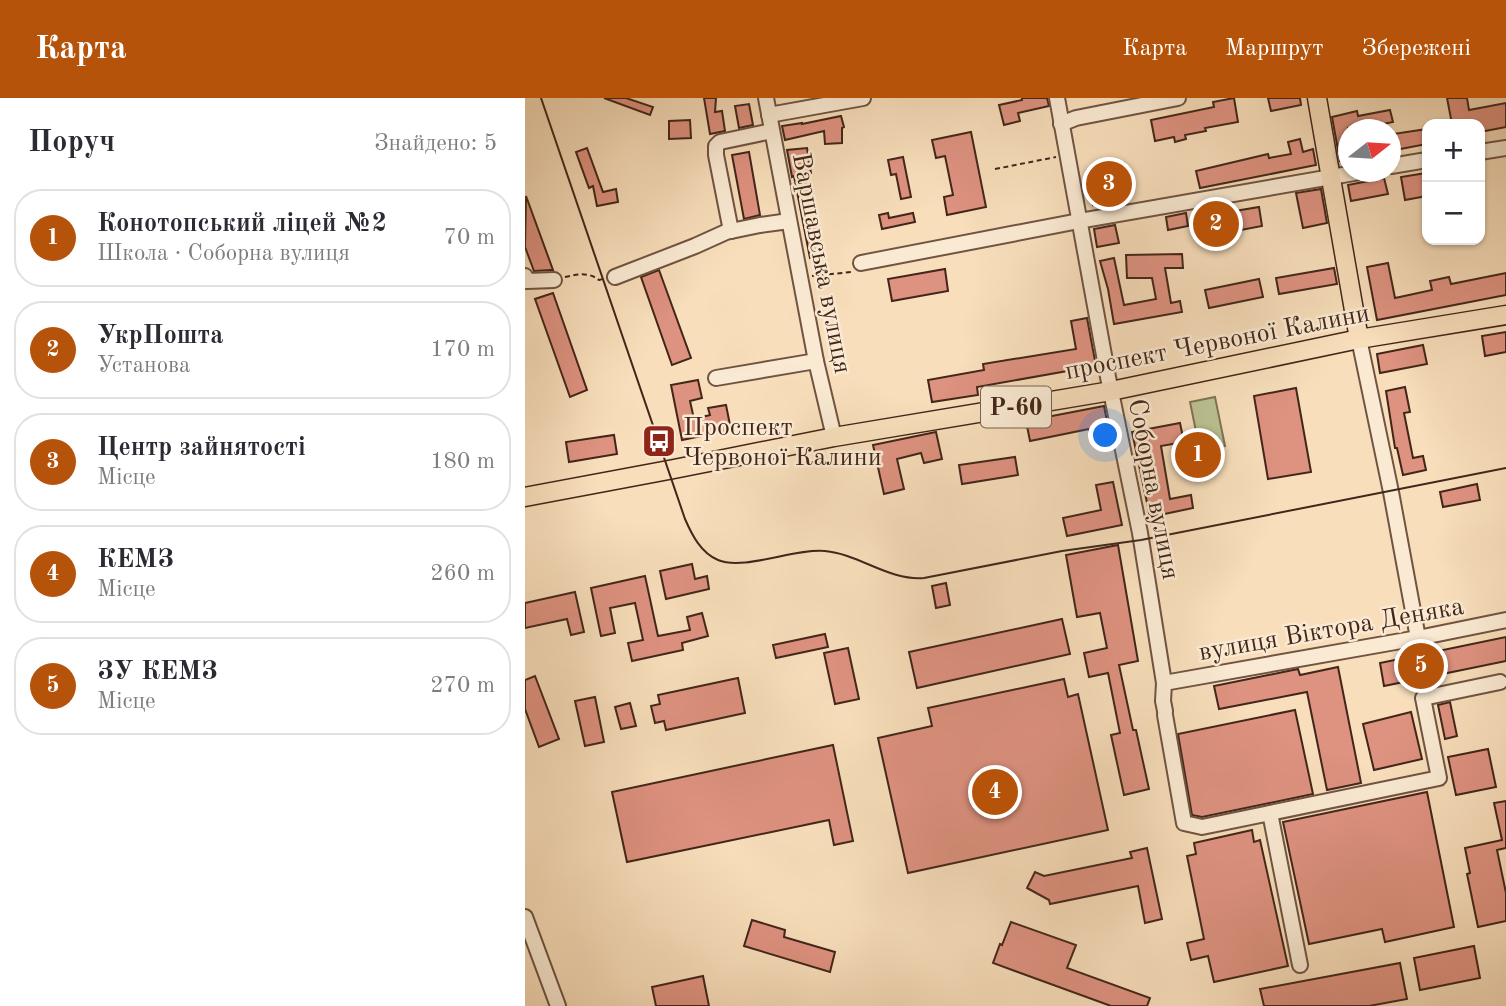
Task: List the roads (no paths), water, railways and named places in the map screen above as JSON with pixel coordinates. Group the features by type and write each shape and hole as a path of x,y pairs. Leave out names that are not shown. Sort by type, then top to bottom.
{"main road":[{"path":"1317,98 1359,339"},
{"name":"проспект Червоної Калини","path":"525,497 834,437 1111,391 1359,339 1506,315"}],"street":[{"name":"Варшавська вулиця","path":"766,98 816,361 834,437"},
{"path":"769,115 863,98"},
{"name":"Соборна вулиця","path":"1057,98 1140,533 1164,683 1163,701 1184,823 1202,827 1270,813"},
{"path":"1061,124 1076,118 1178,98"},
{"path":"731,231 716,146 720,142 772,131"},
{"path":"1485,151 1506,148"},
{"path":"1401,164 1422,161"},
{"path":"861,263 1338,175"},
{"path":"615,277 731,231 789,221"},
{"path":"526,280 554,280"},
{"path":"1359,339 1418,638"},
{"path":"716,378 816,361"},
{"name":"вулиця Віктора Деняка","path":"1164,683 1506,620"},
{"path":"1300,965 1270,813 1439,778 1423,698 1500,682"},
{"path":"525,917 558,1006"}],"tram line":[{"path":"541,98 685,519 702,548 718,560 741,563 825,551 850,557 886,572 924,578 1062,551 1141,540 1506,468"}],"place":[{"name":"Центр зайнятості","path":"1109,184"},
{"name":"УкрПошта","path":"1216,224"},
{"name":"Проспект Червоної Калини","path":"659,441"},
{"name":"Конотопський ліцей №2","path":"1198,455"},
{"name":"ЗУ КЕМЗ","path":"1421,666"},
{"name":"КЕМЗ","path":"995,792"}]}
